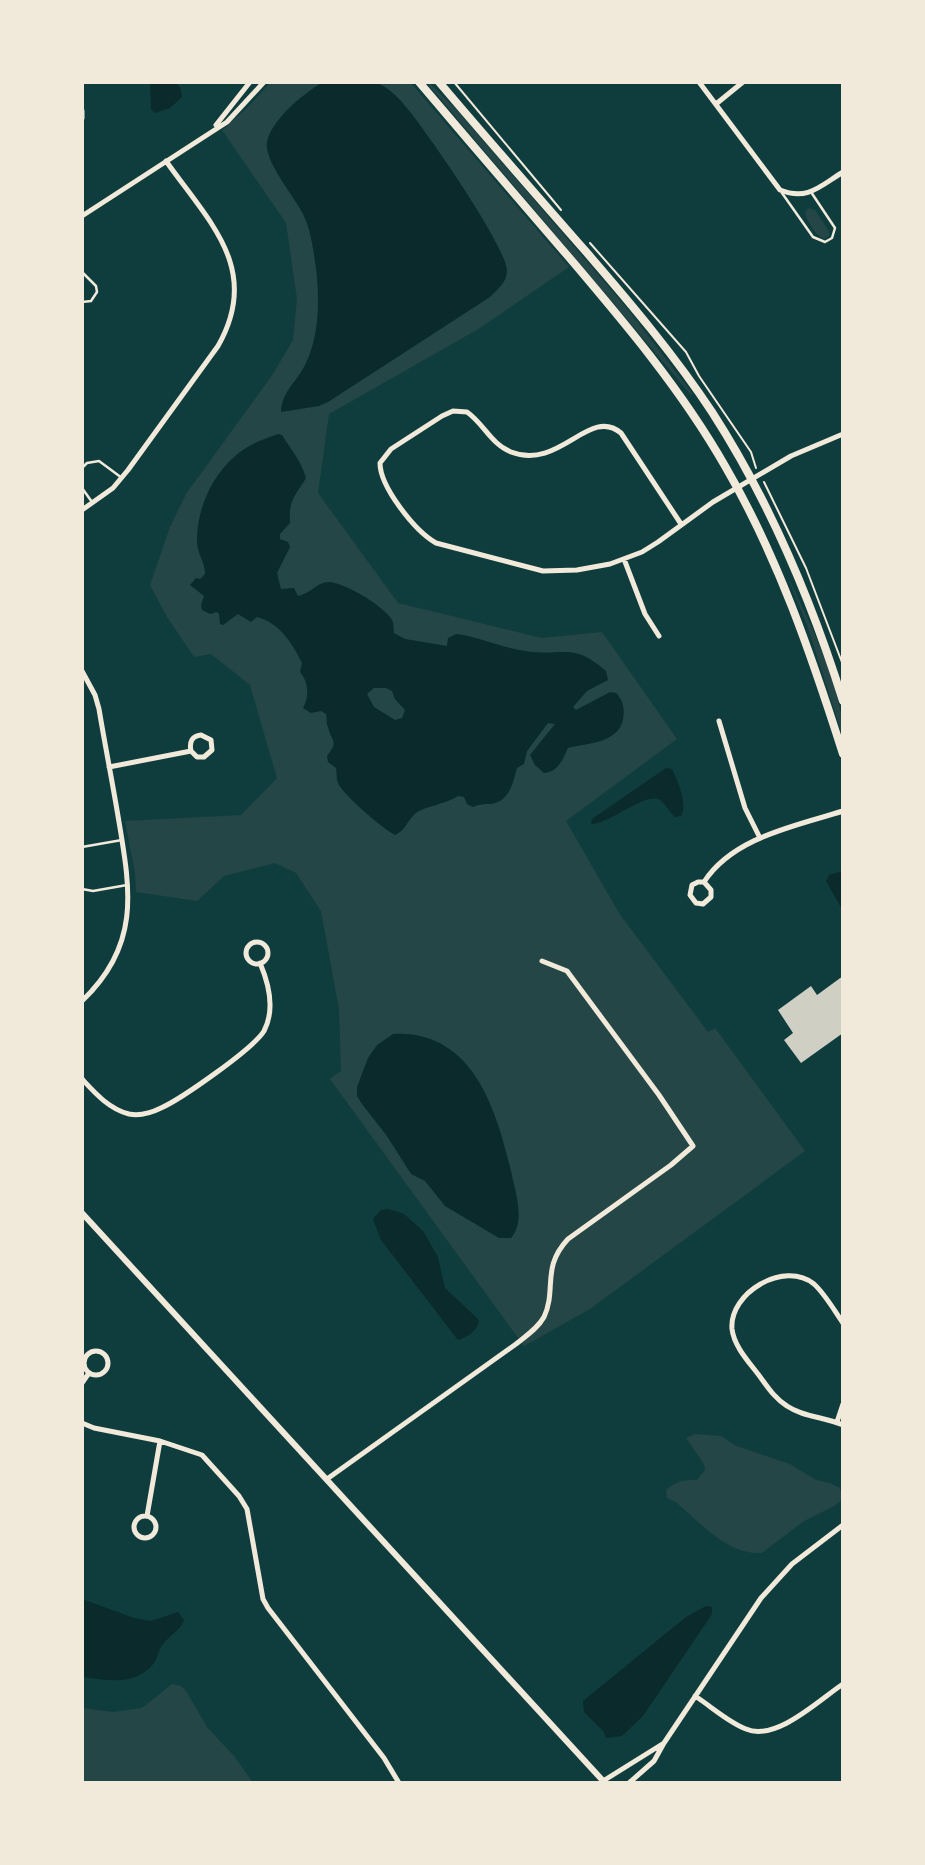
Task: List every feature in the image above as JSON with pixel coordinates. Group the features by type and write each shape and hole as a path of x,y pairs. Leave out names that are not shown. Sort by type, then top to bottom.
{"main road":[{"path":"419,82 641,342 688,406 738,488 766,545 797,617 843,754"},
{"path":"439,82 660,339 713,415 771,516 801,582 843,701"}],"street":[{"path":"215,128 250,82"},
{"path":"82,216 227,122 264,82"},
{"path":"699,82 780,190 797,195 811,192 843,172"},
{"path":"716,104 743,82"},
{"path":"82,111 82,118"},
{"path":"82,510 93,504 122,478 218,346 235,306 233,270 225,246 166,161"},
{"path":"681,524 621,433 608,426 599,425 544,454 522,455 498,445 467,412 453,411 391,449 380,463 384,481 417,529 436,543 543,571 595,568 624,559 658,542 681,524 791,456 843,434"},
{"path":"624,559 645,614 659,636"},
{"path":"82,671 95,695 129,885 128,921 118,950 99,983 82,1001"},
{"path":"719,721 745,808 760,838"},
{"path":"201,735 211,740 213,747 208,755 197,757 191,751 190,743 194,737 201,735"},
{"path":"109,766 191,751"},
{"path":"704,882 710,887 711,897 703,904 696,903 691,898 690,888 695,883 704,882 723,861 760,838 843,811"},
{"path":"259,941 267,948 267,957 260,963 251,962 246,956 246,949 252,942 259,941"},
{"path":"327,1479 539,1325 545,1314 551,1270 557,1251 568,1239 671,1165 693,1146 659,1095 569,974 542,961"},
{"path":"82,1079 106,1103 131,1114 147,1114 172,1102 247,1050 264,1030 268,1020 269,990 260,963"},
{"path":"82,1213 604,1782 664,1743"},
{"path":"843,1323 814,1284 797,1276 785,1275 774,1277 747,1295 739,1303 732,1322 735,1341 778,1399 794,1410 840,1423 843,1404"},
{"path":"94,1351 102,1352 108,1361 107,1369 101,1374 89,1373 85,1366 87,1355 94,1351"},
{"path":"82,1383 89,1373"},
{"path":"82,1423 94,1428 160,1441 202,1455 239,1496 248,1514 263,1599 268,1608 384,1758 399,1783"},
{"path":"147,1516 160,1441"},
{"path":"147,1516 155,1522 156,1529 149,1537 142,1537 135,1533 134,1522 139,1517 147,1516"},
{"path":"629,1783 654,1761 761,1598 792,1563 843,1525"},
{"path":"837,1530 843,1538"},
{"path":"695,1696 744,1728 764,1733 783,1726 843,1684"}],"lane":[{"path":"780,190 813,237 825,242 832,237 835,228 811,192"},
{"path":"82,272 96,286 97,292 91,301 82,302"},
{"path":"82,468 87,463 99,461 122,478"},
{"path":"82,488 93,504"},
{"path":"82,847 122,840"},
{"path":"82,888 93,891 129,885"}],"path":[{"path":"453,82 567,216"},
{"path":"589,242 686,352 699,376 751,452 755,466"},
{"path":"766,485 806,568 843,665"}],"shaded area":[{"path":"150,82 176,82 182,97 170,108 155,113 151,109"},
{"path":"271,82 410,82 569,267 480,328 329,414 318,493 398,603 542,638 602,632 677,739 566,821 619,913 708,1032 715,1028 805,1151 590,1309 524,1346 330,1079 341,1071 339,1009 321,911 296,873 275,863 224,876 197,901 136,892 125,821 241,815 277,778 250,685 211,654 194,657 167,617 150,585 170,527 186,494 273,374 293,340 297,299 286,223 222,130"},
{"path":"323,82 377,83 400,100 416,119 480,214 503,258 507,275 490,297 328,402 281,412 284,398 305,365 314,340 318,311 317,282 307,224 299,206 273,166 267,146 268,138 283,114 307,92"},
{"path":"426,82 455,108 626,307 693,394 691,395"},
{"path":"808,208 815,210 829,231 829,236 824,239 809,223 805,212"},
{"path":"278,434 282,435 299,460 306,478 292,503 290,523 280,534 280,539 288,542 290,547 277,573 281,589 294,588 298,596 328,582 343,586 364,596 383,610 393,622 394,633 405,639 447,646 448,638 456,634 516,650 567,652 584,656 606,671 608,680 587,691 573,707 576,710 610,692 616,693 624,712 620,727 615,733 601,741 568,748 557,767 544,773 535,765 530,755 555,724 548,723 527,751 524,764 517,768 510,790 503,799 473,807 467,804 464,797 458,796 418,812 395,835 365,812 343,790 338,783 336,768 328,762 327,756 334,742 326,714 321,711 311,713 303,708 307,694 300,672 302,663 289,641 279,629 257,617 251,622 238,614 223,625 220,624 217,612 210,614 202,610 204,596 190,585 205,574 197,546 198,527 206,497 213,483 221,470 244,449","holes":["374,688 392,691 405,710 402,718 395,720 374,707 367,694"]},
{"path":"789,581 832,678 842,718 843,737 807,625"},
{"path":"666,768 672,769 679,786 683,799 681,816 675,817 660,800 654,798 599,823 591,824 592,819"},
{"path":"843,871 843,911 826,881 829,875"},
{"path":"393,1034 420,1036 443,1045 462,1059 476,1078 497,1123 515,1188 519,1215 511,1238 499,1238 445,1206 425,1181 411,1174 357,1096 357,1087 368,1058 377,1045"},
{"path":"388,1209 404,1214 423,1231 438,1257 445,1288 479,1320 477,1327 468,1335 458,1340 381,1240 373,1219 381,1210"},
{"path":"695,1434 721,1436 736,1446 790,1464 816,1480 840,1488 843,1499 804,1521 762,1553 738,1549 715,1536 676,1502 667,1498 666,1490 670,1487 680,1482 697,1480 705,1470 704,1464 686,1438"},
{"path":"82,1599 134,1618 151,1621 178,1612 184,1620 161,1646 154,1663 138,1676 120,1680 82,1677"},
{"path":"706,1606 712,1607 712,1614 643,1716 622,1736 606,1738 604,1732 584,1712 583,1701 686,1617"},
{"path":"172,1684 181,1686 186,1691 207,1727 235,1757 253,1783 82,1783 82,1708 113,1712 142,1708"}],"building":[{"path":"843,976 843,1033 801,1063 784,1040 793,1033 778,1010 811,986 817,995"}]}
